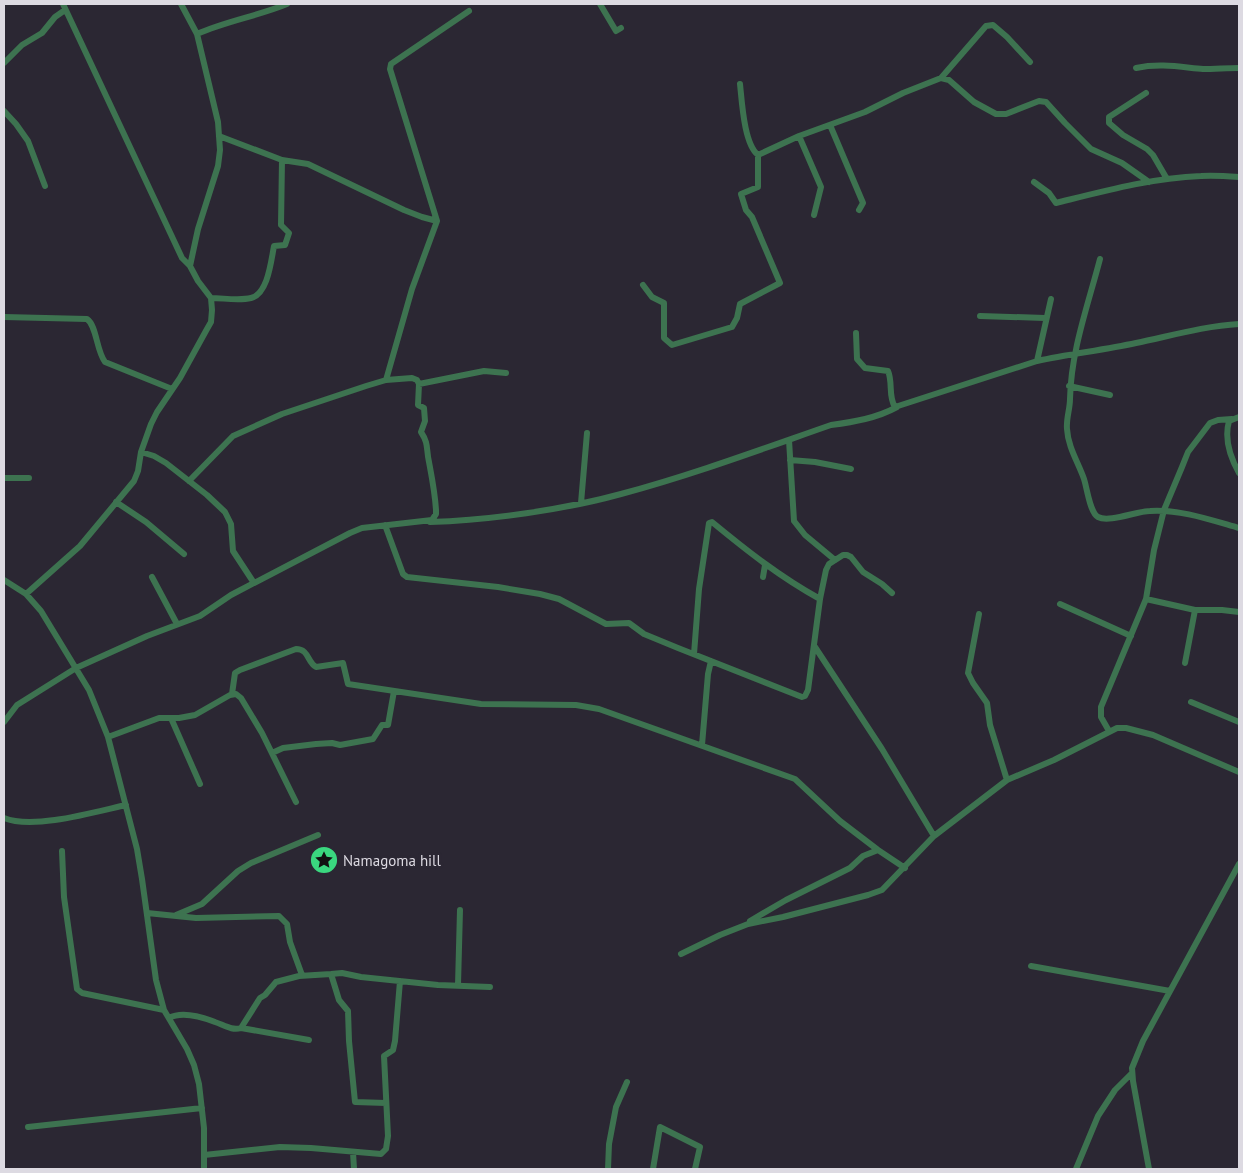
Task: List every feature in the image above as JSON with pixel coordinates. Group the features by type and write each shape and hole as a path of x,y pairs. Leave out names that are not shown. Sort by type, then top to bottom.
{"street":[{"path":"181,4 197,34 215,108 219,136 218,166 195,242 190,266"},
{"path":"197,34 218,25 265,13 287,4"},
{"path":"600,4 616,31 621,28"},
{"path":"4,63 22,45 42,33 64,7 182,258 190,266 213,304 211,322 180,378 151,424 141,452 138,471 134,481 80,546 26,594"},
{"path":"386,380 412,289 437,221 390,64 470,11"},
{"path":"758,155 800,136 865,112 903,93 941,78 986,26 993,25 1030,62"},
{"path":"1136,68 1161,64 1169,68 1181,66 1202,69 1239,68"},
{"path":"941,78 949,80 974,102 996,114 1006,114 1039,101 1046,102 1064,123 1091,149 1122,163 1149,182"},
{"path":"740,84 742,115 753,151 758,155"},
{"path":"1146,93 1109,117 1108,123 1123,135 1148,149 1167,179"},
{"path":"4,111 28,141 45,186"},
{"path":"830,124 863,203 859,210"},
{"path":"219,136 282,160 308,164 404,210 437,221"},
{"path":"800,136 821,187 814,215"},
{"path":"643,285 652,297 664,303 664,338 672,345 732,327 737,318 740,304 780,283 752,217 746,210 741,194 758,187 758,155"},
{"path":"211,298 249,299 256,297 266,284 274,246 285,245 289,233 281,225 282,160"},
{"path":"1034,182 1049,194 1056,203 1167,179 1201,176 1239,177"},
{"path":"1100,259 1075,353 1069,386 1067,428 1069,441 1096,516 1112,518 1141,511 1164,510 1239,528"},
{"path":"1037,361 1045,318 1051,299"},
{"path":"980,316 1045,318"},
{"path":"4,317 87,319 93,325 101,356 105,362 172,390"},
{"path":"407,522 456,521 516,514 619,495 675,479 831,425 885,414 897,407 1037,361 1113,348 1197,330 1239,324"},
{"path":"856,333 857,359 865,368 888,372 893,406 897,407"},
{"path":"419,384 484,371 506,373"},
{"path":"4,722 17,706 76,668 147,636 200,616 231,595 350,533 362,528 432,520 436,510 433,480 428,461 427,440 421,432 425,421 424,408 418,405 419,384 417,380 412,378 386,380 282,414 233,436 189,481"},
{"path":"1069,386 1110,394"},
{"path":"1109,731 1101,717 1101,707 1146,599 1154,550 1164,510 1188,452 1210,423 1239,417"},
{"path":"1232,419 1228,425 1227,442 1230,454 1239,473"},
{"path":"581,503 587,432"},
{"path":"789,440 794,521 805,536 835,560"},
{"path":"141,452 154,456 166,463 207,495 225,512 231,524 233,551 254,583"},
{"path":"790,460 815,462 851,469"},
{"path":"4,478 28,478"},
{"path":"116,502 146,522 184,554"},
{"path":"694,654 699,590 709,523 712,522 765,565 794,585 820,599"},
{"path":"385,525 403,574 407,577 498,588 546,596 566,602 606,624 629,623 649,637 802,697 805,696 808,690 820,599 829,564 843,555 851,557 863,572 892,593"},
{"path":"763,577 765,565"},
{"path":"152,577 177,624"},
{"path":"4,580 26,594 41,610 95,703 108,737 137,849 156,980 164,1010 194,1065 199,1084 202,1108 204,1169"},
{"path":"1146,599 1195,610 1239,612"},
{"path":"1060,604 1131,636"},
{"path":"1185,663 1195,610"},
{"path":"979,614 968,673 972,683 987,703 990,725 1007,780"},
{"path":"815,647 882,749 934,836"},
{"path":"232,694 235,673 296,648 305,651 312,664 316,667 343,663 348,684 481,704 576,705 599,709 795,779 840,821 905,868"},
{"path":"702,745 708,674 711,661"},
{"path":"272,753 283,748 332,743 340,745 373,740 382,725 388,725 394,691"},
{"path":"108,737 159,718 195,715 232,694 236,694 241,698 272,753 296,802"},
{"path":"1191,702 1239,722"},
{"path":"171,718 200,784"},
{"path":"681,954 720,935 762,920 783,917 868,896 882,890 934,836 1007,780 1062,756 1117,728 1126,728 1153,735 1239,772"},
{"path":"4,818 15,821 46,821 71,818 126,806"},
{"path":"175,916 202,904 251,863 318,834"},
{"path":"738,928 786,900 850,868 863,856 878,850"},
{"path":"62,851 64,897 78,989 82,993 164,1010"},
{"path":"1149,1169 1132,1073 1136,1057 1170,991 1236,875 1239,864"},
{"path":"458,986 460,910"},
{"path":"147,913 196,918 279,916 287,924 290,942 302,975"},
{"path":"1031,966 1170,991"},
{"path":"241,1028 260,998 276,982 302,975 342,973 361,978 458,986 490,986"},
{"path":"331,974 339,1000 348,1011 348,1040 355,1102 386,1103"},
{"path":"204,1155 280,1147 381,1154 386,1148 388,1136 384,1056 393,1050 395,1041 400,981"},
{"path":"169,1018 187,1015 215,1022 228,1028 241,1028 309,1040"},
{"path":"1076,1169 1098,1116 1115,1090 1132,1073"},
{"path":"608,1169 609,1144 616,1107 627,1082"},
{"path":"28,1127 202,1108"},
{"path":"653,1169 660,1127 700,1147 696,1169"},
{"path":"353,1152 354,1169"}],"place":[{"name":"Namagoma hill","path":"324,860"}]}
